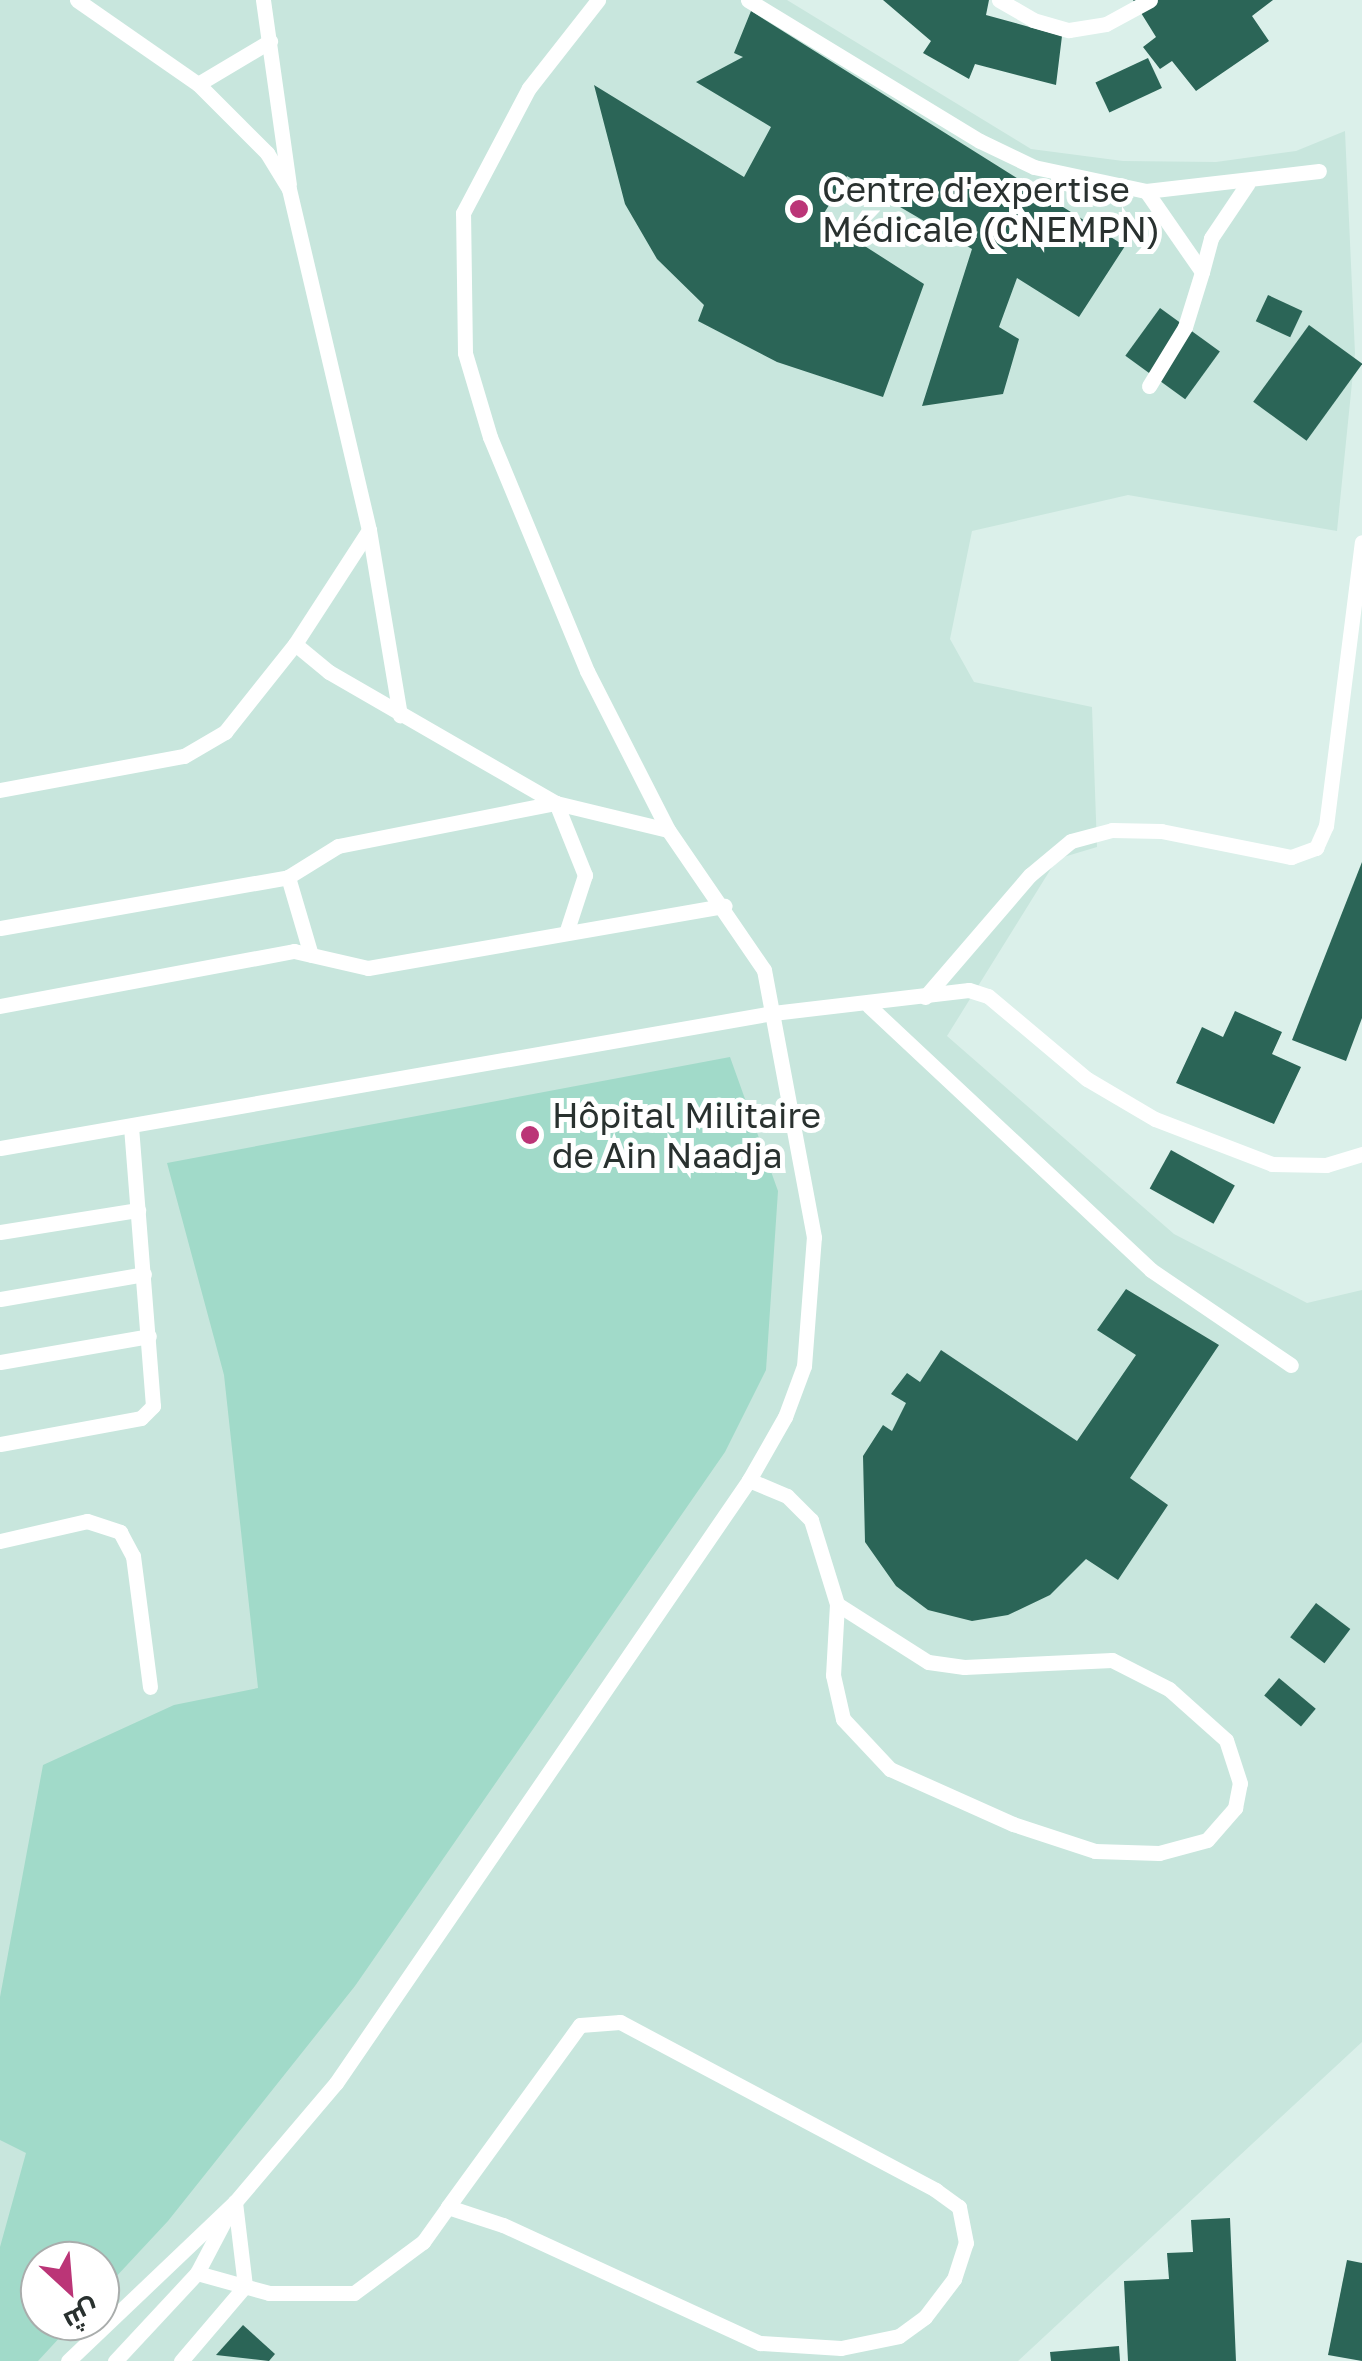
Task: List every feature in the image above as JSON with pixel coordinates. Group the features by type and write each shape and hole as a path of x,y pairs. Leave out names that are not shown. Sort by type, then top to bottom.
{"lane":[{"path":"77,0 198,84 266,153 289,189"},
{"path":"263,0 289,189 369,530 400,715"},
{"path":"68,2361 234,2202 336,2083 748,1480 785,1418 804,1366 814,1237 764,970 724,906 668,830 587,671 490,437 465,354 462,213 529,88 598,0"},
{"path":"748,0 980,141 1034,166 1146,190 1248,183 1319,171"},
{"path":"999,0 1033,20 1069,30 1106,24 1150,0"},
{"path":"198,84 270,41"},
{"path":"1149,386 1185,327 1211,238 1248,183"},
{"path":"1146,190 1202,272"},
{"path":"0,790 184,756 226,732 295,644 369,530"},
{"path":"925,998 1030,875 1071,842 1112,830 1162,831 1292,857 1316,848 1326,826 1362,542"},
{"path":"295,644 400,715 556,804 668,830"},
{"path":"0,928 288,877 338,846 556,804"},
{"path":"556,804 585,875 566,933"},
{"path":"288,877 311,955"},
{"path":"0,1006 294,951 368,968 724,906"},
{"path":"0,1148 773,1013 869,1006 969,990 988,996 1088,1079 1154,1119 1272,1164 1326,1165 1362,1154"},
{"path":"869,1006 1151,1270 1292,1365"},
{"path":"0,1444 146,1415 155,1400 130,1126"},
{"path":"0,1232 138,1210"},
{"path":"0,1299 144,1274"},
{"path":"0,1362 149,1336"},
{"path":"748,1480 788,1496 810,1520 837,1604 833,1675 843,1718 890,1769 1013,1824 1095,1852 1159,1853 1207,1840 1235,1808 1240,1782 1226,1740 1168,1689 1140,1674 1112,1660 964,1667 928,1662 837,1604"},
{"path":"0,1541 87,1521 120,1532 132,1556 150,1687"},
{"path":"196,2273 307,2297 354,2293 423,2242 580,2026 620,2022 936,2190 959,2208 966,2243 954,2279 925,2316 899,2336 795,2350 760,2343 503,2225 448,2208"},
{"path":"116,2361 196,2273 234,2202"},
{"path":"181,2361 244,2286 234,2202"}],"shaded area":[{"name":"Hôpital Militaire de Ain Naadja","path":"0,0 787,0 1031,149 1123,161 1216,162 1296,151 1345,131 1355,353 1337,531 1128,495 972,531 950,639 974,682 1092,707 1097,847 1057,859 947,1036 1174,1234 1307,1303 1362,1290 1362,2042 1018,2361 0,2361"}],"green space":[{"path":"730,1057 778,1191 766,1370 725,1452 355,1986 168,2221 120,2273 120,2241 20,2241 20,2341 56,2341 38,2361 0,2361 0,2247 26,2153 0,2140 0,1997 43,1765 174,1705 258,1688 224,1375 167,1163"}],"building":[{"path":"883,0 989,0 986,15 1062,36 1056,85 975,64 969,79 923,53 931,41"},
{"path":"1133,0 1273,0 1252,16 1269,41 1196,91 1172,61 1160,69 1143,47 1156,37"},
{"path":"751,11 1125,246 1079,317 1017,278 999,327 1019,339 1003,394 922,406 972,249 847,176 821,218 924,284 883,397 777,362 698,321 704,305 657,259 625,204 594,85 744,177 771,127 696,82 743,57 734,53"},
{"path":"1148,58 1162,88 1109,112 1095,83"},
{"path":"1268,295 1302,311 1290,337 1256,321"},
{"path":"1160,308 1220,351 1185,399 1125,356"},
{"path":"1309,325 1362,364 1307,441 1253,402"},
{"path":"1362,862 1362,1018 1346,1061 1292,1040"},
{"path":"1235,1011 1282,1032 1272,1054 1301,1067 1274,1124 1176,1083 1202,1027 1223,1037"},
{"path":"1171,1150 1235,1185 1214,1224 1150,1188"},
{"path":"1126,1289 1219,1345 1130,1478 1168,1505 1118,1580 1086,1559 1050,1595 1008,1615 972,1621 928,1610 896,1586 865,1542 863,1456 883,1425 892,1431 906,1403 891,1394 907,1373 920,1382 941,1350 1077,1441 1136,1355 1097,1330"},
{"path":"1316,1603 1350,1629 1324,1663 1290,1637"},
{"path":"1279,1678 1316,1709 1301,1726 1264,1696"},
{"path":"1230,2218 1236,2361 1128,2361 1124,2281 1169,2279 1167,2253 1193,2252 1191,2220"},
{"path":"1347,2260 1362,2263 1362,2361 1328,2355"},
{"path":"243,2325 275,2354 269,2361 216,2355"},
{"path":"1119,2346 1120,2361 1051,2361 1050,2352"}],"place":[{"name":"Centre d'expertise Médicale (CNEMPN)","path":"799,209"},
{"name":"Hôpital Militaire de Ain Naadja","path":"530,1135"}]}
